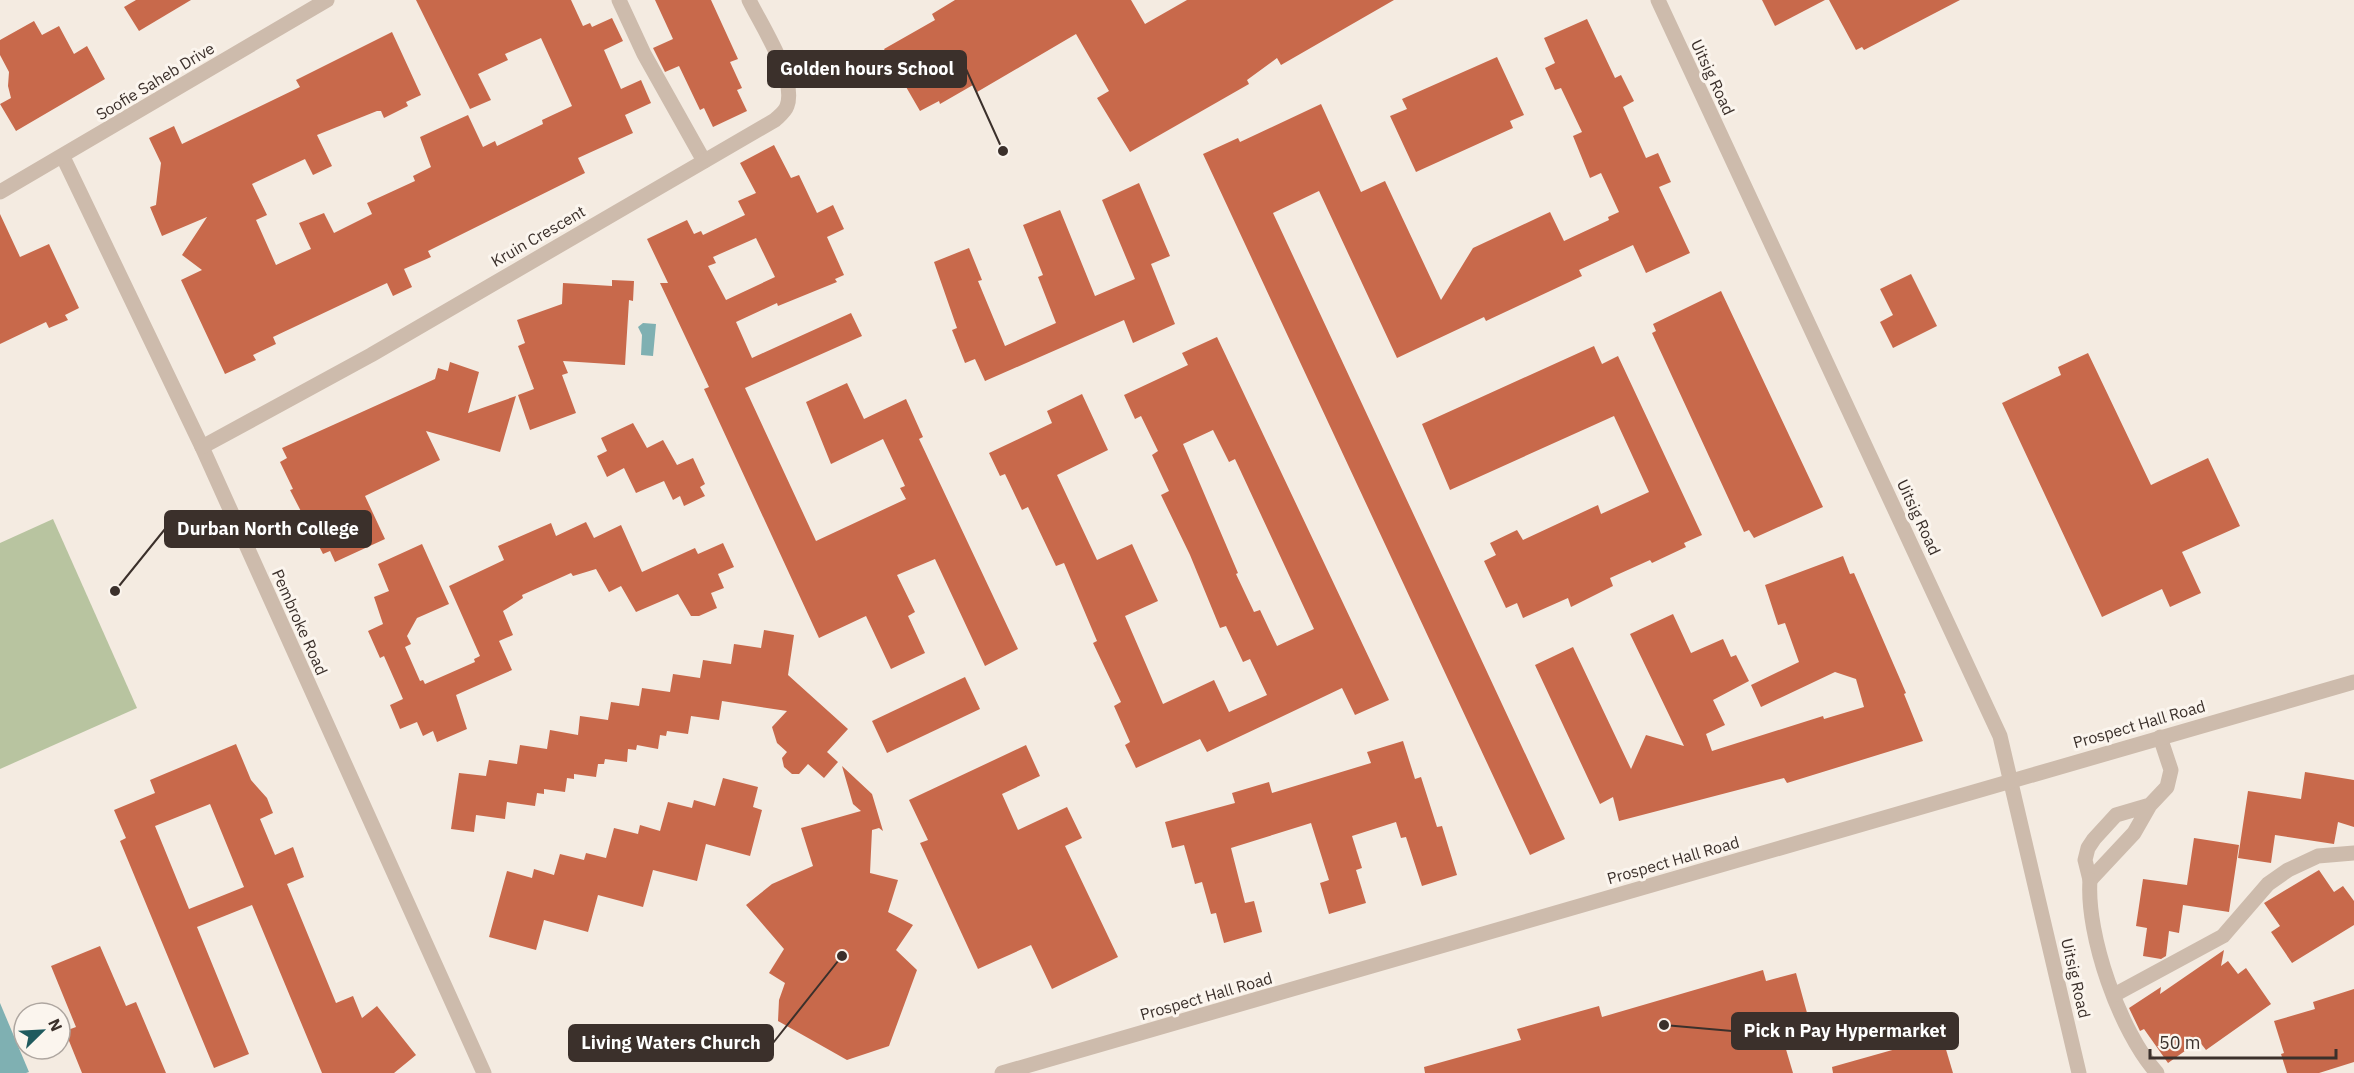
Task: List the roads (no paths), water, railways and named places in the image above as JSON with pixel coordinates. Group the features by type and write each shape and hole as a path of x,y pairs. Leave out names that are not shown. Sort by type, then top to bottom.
{"street":[{"name":"Soofie Saheb Drive","path":"0,192 327,0"},
{"path":"619,0 644,54 705,161"},
{"name":"Kruin Crescent","path":"202,447 370,355 775,120 787,108 789,97 787,80 749,0"},
{"name":"Uitsig Road","path":"1658,0 2000,736 2013,780 2079,1073"},
{"name":"Pembroke Road","path":"63,157 202,447 484,1073"},
{"name":"Prospect Hall Road","path":"1002,1073 2160,736 2354,682"},
{"path":"2090,880 2114,850 2134,833 2150,805 2167,787 2171,770 2160,736"},
{"path":"2150,805 2116,815 2094,839 2088,848 2085,860 2090,880 2089,897 2093,924 2114,995 2125,1026 2147,1062 2157,1073"},
{"path":"2114,995 2206,948 2223,936 2240,921 2268,884 2288,870 2318,856 2354,853"}],"water":[{"path":"643,323 656,324 653,356 641,355 642,335 638,327"},
{"path":"0,1003 12,1032 12,1061 24,1061 29,1072 0,1073"}],"place":[{"name":"Golden hours School","path":"1003,151"},
{"name":"Durban North College","path":"115,591"},
{"name":"Living Waters Church","path":"842,956"},
{"name":"Pick n Pay Hypermarket","path":"1664,1025"}]}
